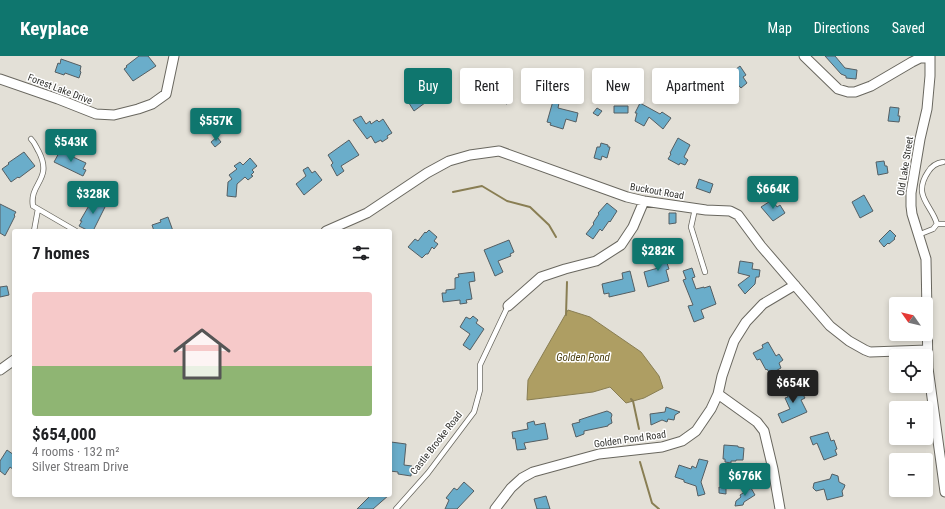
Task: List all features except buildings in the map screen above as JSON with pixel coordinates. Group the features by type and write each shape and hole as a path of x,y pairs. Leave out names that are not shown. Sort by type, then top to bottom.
{"street":[{"name":"Forest Lake Drive","path":"0,78 58,98 96,114 114,115 152,104 166,94 174,56"},
{"path":"804,56 838,88 848,92 862,90 920,58 930,57"},
{"name":"Old Lake Street","path":"927,349 926,259 912,214 911,193 920,139 927,109 930,57"},
{"name":"Buckout Road","path":"331,229 367,213 427,173 449,161 470,155 499,151 627,197 695,209 729,211 738,215 761,246 830,326 849,341 865,350 870,352 889,351"},
{"name":"Castle Brooke Road","path":"508,306 541,277 565,268 596,260 621,245 633,227 644,201"},
{"name":"Golden Pond Road","path":"495,509 511,488 522,478 533,472 599,454 662,447 682,441 696,431 711,409 718,394 722,376 734,341 746,322 763,304 795,285"},
{"path":"0,370 12,361"},
{"name":"Old Lake Street","path":"931,393 945,492"},
{"path":"718,394 757,422 764,431 780,509"}],"lane":[{"path":"30,139 35,144 44,165 44,172 32,201 33,206 73,229"},
{"path":"937,224 924,199 922,184 931,168 939,162 943,162"},
{"path":"34,229 38,209"},
{"path":"695,209 691,228 705,272"},
{"path":"918,235 932,229 937,224 945,224"},
{"name":"Castle Brooke Road","path":"396,509 424,478 474,412 480,390 480,365 508,306"}],"water":[{"name":"Golden Pond","path":"568,310 590,317 641,352 659,376 663,388 644,398 626,403 610,387 593,392 527,400 528,380"}],"waterway":[{"path":"453,192 482,186 507,201 530,207 549,225 556,237"},
{"path":"566,315 567,282"},
{"path":"631,399 633,401 639,429"},
{"path":"640,462 652,503 659,509"}]}
